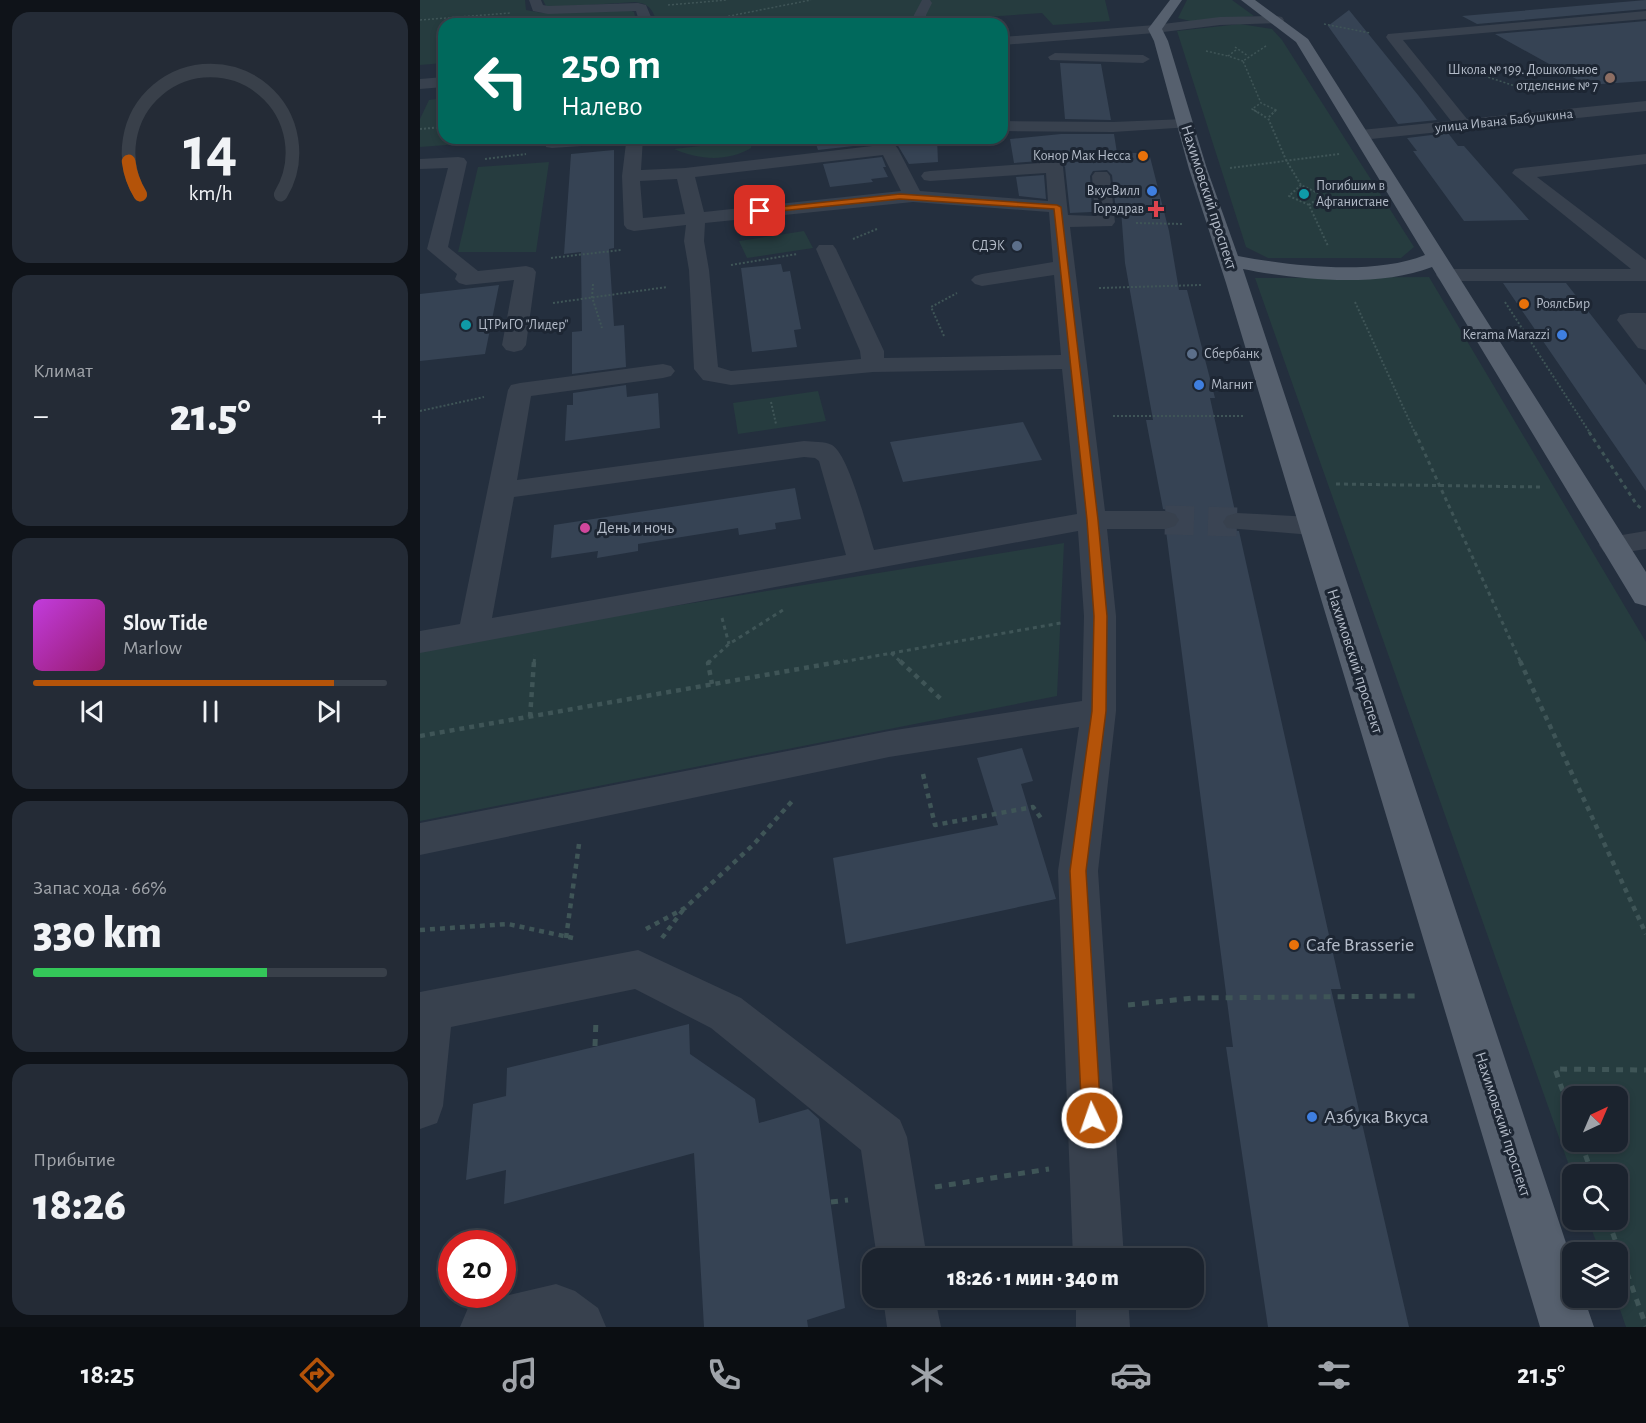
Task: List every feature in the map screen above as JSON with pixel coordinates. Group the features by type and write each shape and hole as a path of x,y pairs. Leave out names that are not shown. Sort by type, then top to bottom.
{"main road":[{"path":"1155,29 1176,0"},
{"path":"1247,0 1301,39 1646,597"},
{"name":"Нахимовский проспект","path":"1155,29 1161,41 1187,131 1567,1327"},
{"path":"1229,260 1270,268 1340,271 1424,265 1441,266"}],"street":[{"path":"535,0 538,8 556,10 628,5 641,8 645,18"},
{"path":"920,18 926,3"},
{"path":"1393,37 1646,15"},
{"path":"1008,41 1155,29 1220,21 1277,20"},
{"path":"1393,37 1463,125"},
{"path":"1044,57 1143,59"},
{"path":"420,84 438,82"},
{"name":"улица Ивана Бабушкина","path":"1361,135 1646,106"},
{"path":"1624,108 1646,117"},
{"path":"1008,126 1113,127 1187,131"},
{"path":"1111,139 1187,131"},
{"path":"634,144 631,176 634,225 696,218 892,204 913,196 1105,222 1101,176"},
{"path":"631,176 685,173 889,149 913,196"},
{"path":"1646,171 1637,160 1521,173 1646,270"},
{"path":"420,164 458,162 437,249 468,272 466,279 526,272 514,345"},
{"path":"930,176 1054,167 1073,362 1092,520 1100,616 1099,711 1078,871 1099,1248"},
{"path":"685,173 696,218 694,241 707,370 712,375 722,378 873,365 1073,362"},
{"path":"826,249 872,351 873,365"},
{"path":"1441,266 1487,275 1646,275"},
{"path":"982,280 1063,267"},
{"path":"1646,321 1628,320 1646,343"},
{"path":"474,632 519,390 663,371"},
{"path":"502,490 816,449 825,451 830,456 863,562"},
{"path":"420,642 1092,520 1165,520"},
{"path":"1237,522 1312,526"},
{"path":"1614,544 1646,540"},
{"path":"420,839 915,739 1099,711"},
{"path":"420,1106 426,1012 638,969 726,1013 883,1137 900,1248"},
{"path":"911,1308 914,1327"},
{"path":"1102,1308 1103,1327"},
{"path":"487,1327 556,1310 579,1327"}],"path":[{"path":"641,8 727,0"},
{"path":"720,18 811,0"},
{"path":"447,18 556,10"},
{"path":"420,20 438,19"},
{"path":"1315,22 1393,37"},
{"path":"1243,61 1262,49"},
{"path":"1236,50 1228,56 1243,61 1261,103 1276,110 1268,118"},
{"path":"1407,54 1462,68 1515,86 1523,91"},
{"path":"1261,103 1252,109 1268,118 1286,160 1302,185 1322,195 1309,205"},
{"path":"420,129 438,128"},
{"path":"458,162 523,156 546,144"},
{"path":"1227,168 1341,154"},
{"path":"1302,185 1289,196 1309,205 1331,251"},
{"path":"1105,222 1183,224"},
{"path":"1487,275 1637,505 1646,513"},
{"path":"520,308 672,287 699,279"},
{"path":"957,364 931,307 982,280"},
{"path":"593,284 592,297 602,328"},
{"path":"1123,287 1201,285"},
{"path":"1350,291 1646,934"},
{"path":"765,375 782,452"},
{"path":"420,411 519,390"},
{"path":"1149,416 1245,416"},
{"path":"1335,484 1542,487"},
{"path":"712,684 708,663 729,644 792,604 812,571"},
{"path":"721,615 729,644"},
{"path":"420,736 1100,616"},
{"path":"530,717 530,693 541,620"},
{"path":"891,653 974,729"},
{"path":"915,739 935,825 1033,807 1078,871"},
{"path":"638,933 685,908 754,844 833,755"},
{"path":"565,984 566,938 584,807"},
{"path":"420,930 508,924 577,939"},
{"path":"1086,1010 1193,998 1418,996"},
{"path":"1562,1089 1555,1069 1646,1070"},
{"path":"890,1194 1094,1162"},
{"path":"1612,1230 1646,1326"}],"green space":[{"path":"420,0 525,0 526,10 542,13 627,9 634,12 636,18 438,18 438,64 420,65"},
{"path":"543,0 1105,0 1110,21 1053,25 1042,13 970,18 655,18 645,4 635,2 546,6"},
{"path":"1187,0 1232,0 1254,16 1194,22 1178,18"},
{"path":"1240,24 1272,29 1282,40 1414,247 1401,258 1268,258 1246,247 1177,31"},
{"path":"438,99 438,144 460,144 420,147 420,119 429,100"},
{"path":"717,144 752,144 751,148 742,153 713,158 674,149"},
{"path":"549,162 536,252 458,252 478,167"},
{"path":"804,231 813,248 747,258 739,241"},
{"path":"1429,277 1646,642 1646,1327 1626,1327 1619,1308 1628,1308 1628,1242 1596,1242 1592,1230 1628,1230 1628,1164 1568,1164 1564,1152 1628,1152 1628,1086 1562,1086 1562,1146 1255,278"},
{"path":"818,391 826,421 738,434 733,403"},
{"path":"1064,543 1057,696 420,821 420,647"}],"building":[{"path":"1646,0 1646,9 1477,24 1462,16"},
{"path":"1349,10 1437,120 1398,124 1328,26"},
{"path":"1646,21 1646,81 1587,85 1495,34"},
{"path":"1060,63 1101,64 1111,120 1065,119"},
{"path":"1448,133 1458,146 1464,146 1529,220 1464,221 1413,151 1417,151 1407,138"},
{"path":"1061,134 1114,134 1117,153 1149,153 1169,231 1179,290 1187,290 1215,398 1210,398 1235,511 1225,515 1221,523 1227,530 1239,531 1341,989 1331,989 1409,1327 1268,1327 1226,1047 1233,1047 1166,531 1177,527 1181,519 1176,512 1163,509 1146,420 1153,420 1125,263 1121,210 1116,211 1112,175 1107,170 1093,171 1090,176 1092,212 1070,213 1065,167 1062,162 1054,160 1014,163 1010,139"},
{"path":"816,144 871,144 818,150"},
{"path":"897,144 937,144 938,162 909,164"},
{"path":"614,150 614,248 609,249 614,326 624,325 626,367 572,374 572,332 582,331 581,252 564,254 571,154"},
{"path":"882,157 886,167 883,167 888,177 871,179 873,182 830,187 823,164"},
{"path":"1044,175 1046,199 1019,196 1016,177"},
{"path":"781,264 783,272 790,271 801,329 794,330 797,347 752,352 741,268"},
{"path":"1503,283 1566,283 1646,385 1646,491"},
{"name":"ЦТРиГО \"Лидер\"","path":"499,285 485,354 420,361 420,294"},
{"path":"626,385 627,397 658,393 660,428 565,441 567,405 573,405 573,393"},
{"path":"1023,422 1042,460 903,482 890,442"},
{"path":"795,488 801,519 775,523 776,529 739,535 738,528 638,544 638,551 597,558 598,551 551,558 554,525"},
{"path":"1022,748 1033,781 1021,784 1056,899 846,944 833,858 998,825 977,758"},
{"path":"689,1024 690,1054 755,1099 759,1123 808,1109 819,1119 845,1308 807,1320 808,1327 704,1327 694,1153 504,1204 506,1170 466,1180 473,1104 506,1096 507,1068"}],"tunnel":[{"path":"1165,520 1237,522"}],"place":[{"name":"Школа № 199. Дошкольное отделение № 7","path":"1610,78"},
{"name":"Конор Мак Несса","path":"1143,156"},
{"name":"ВкусВилл","path":"1152,191"},
{"name":"Погибшим в Афганистане","path":"1304,194"},
{"name":"Горздрав","path":"1156,209"},
{"name":"СДЭК","path":"1017,246"},
{"name":"РоялсБир","path":"1524,304"},
{"name":"ЦТРиГО \"Лидер\"","path":"466,325"},
{"name":"Kerama Marazzi","path":"1562,335"},
{"name":"Сбербанк","path":"1192,354"},
{"name":"Магнит","path":"1199,385"},
{"name":"День и ночь","path":"585,528"},
{"name":"Cafe Brasserie","path":"1294,945"},
{"name":"Азбука Вкуса","path":"1312,1117"}],"route":[{"path":"760,211 888,196 1057,207 1092,520 1100,616 1099,711 1078,871 1092,1118"}]}
